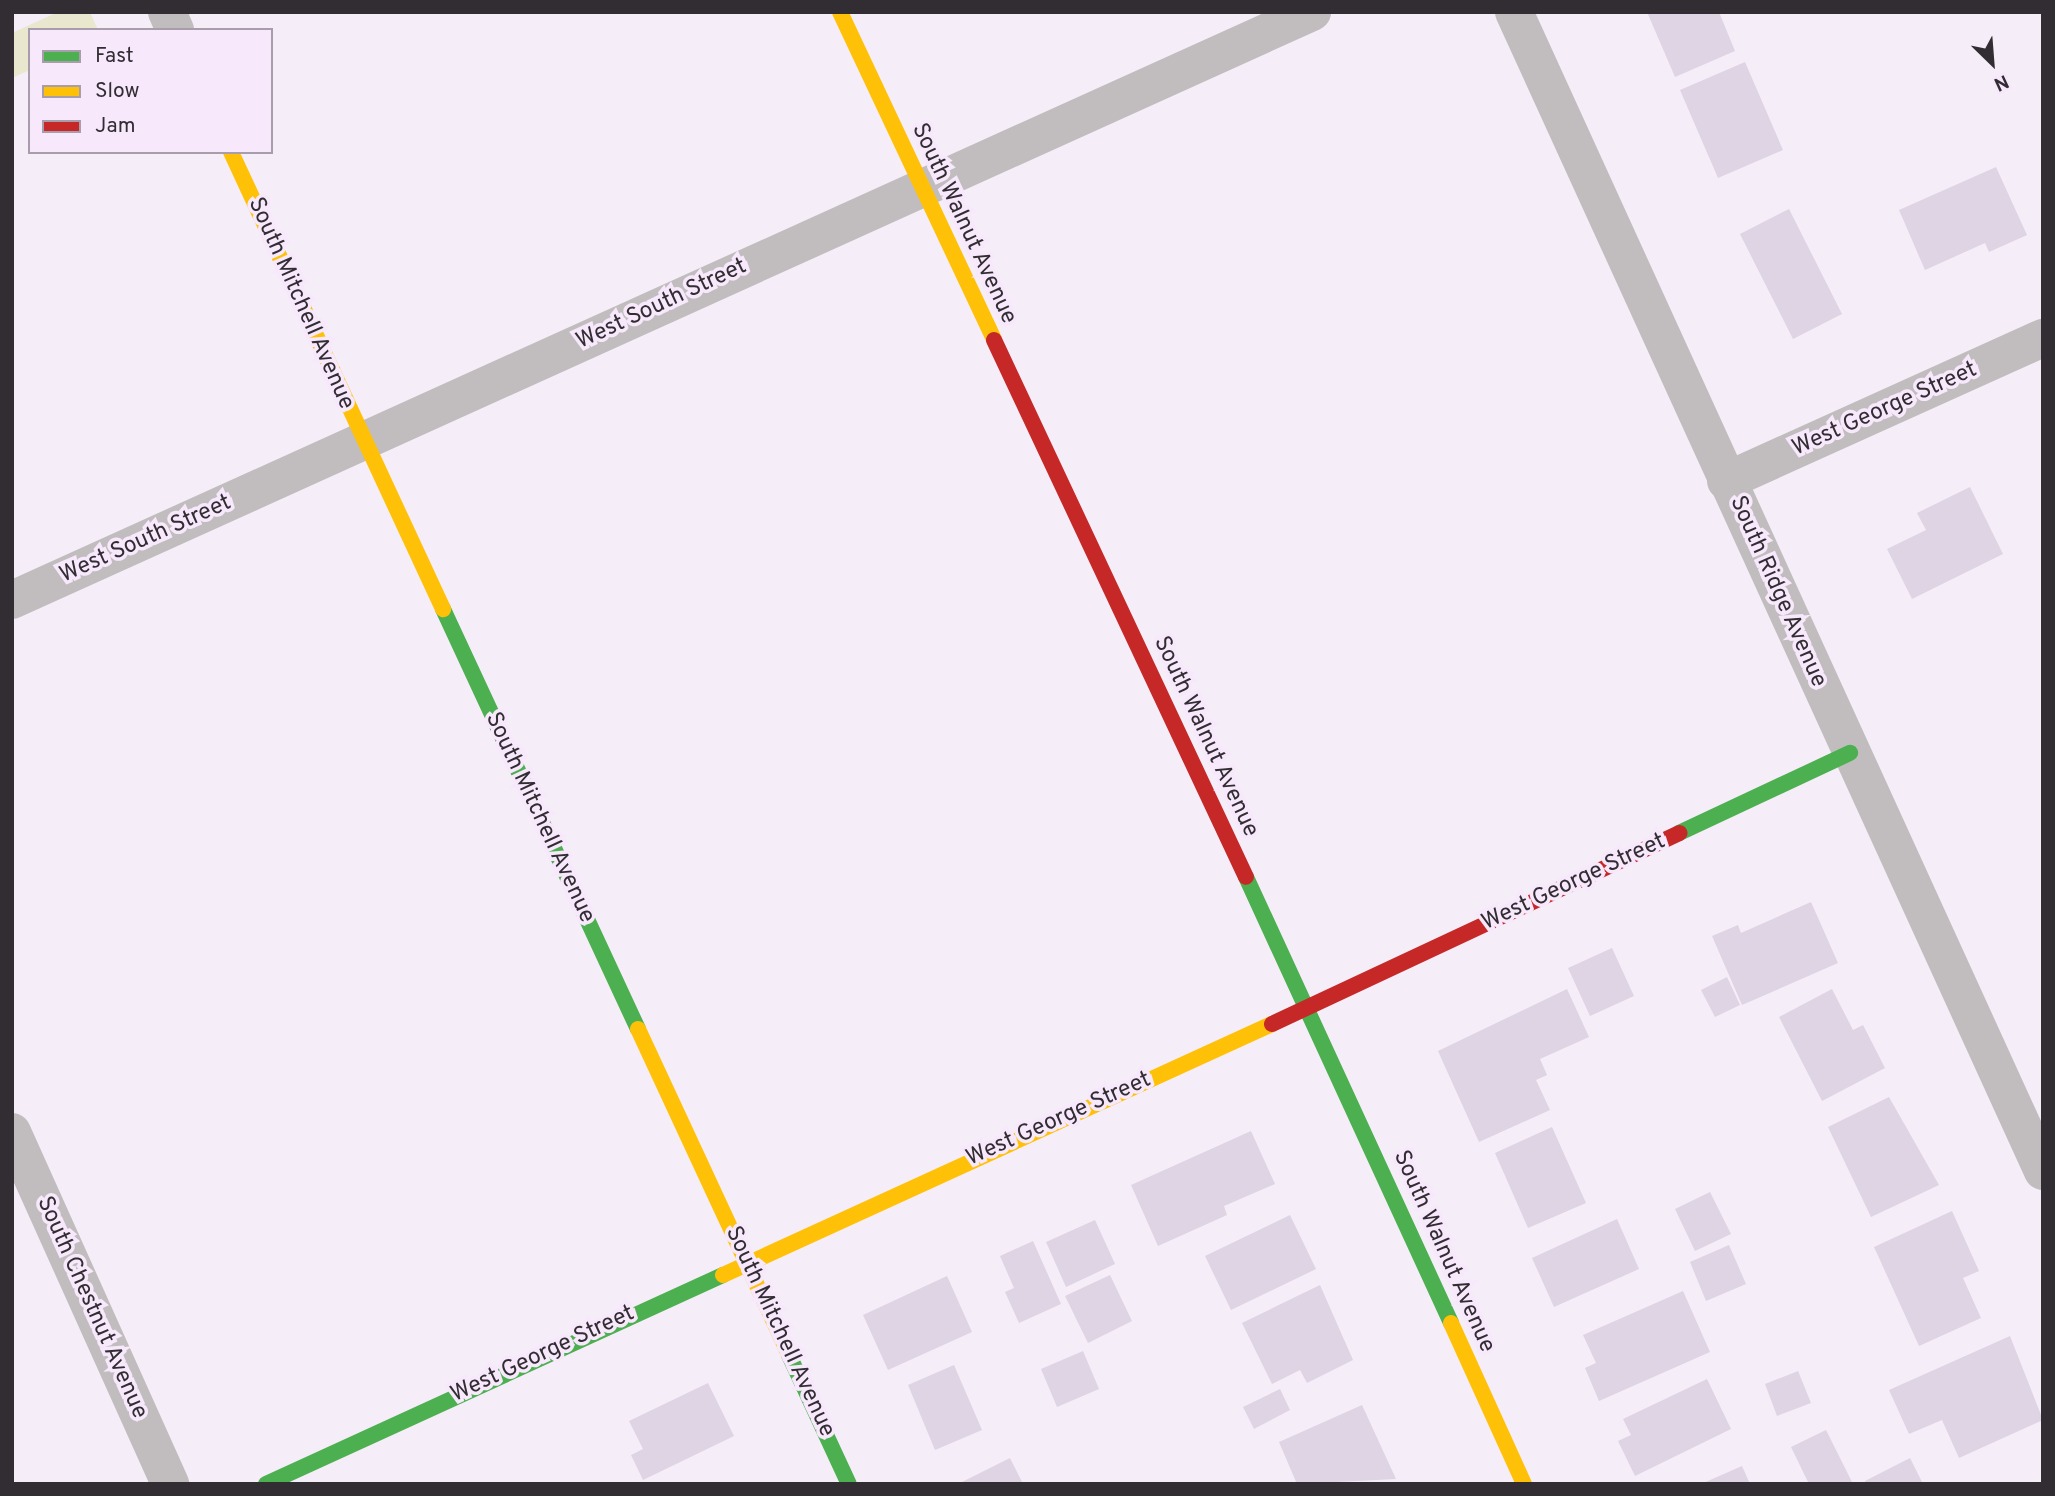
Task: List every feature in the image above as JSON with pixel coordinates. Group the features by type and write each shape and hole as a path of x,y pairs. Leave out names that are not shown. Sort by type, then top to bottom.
{"street":[{"path":"167,12 174,28"},
{"name":"South Walnut Avenue","path":"840,12 1308,1008 1524,1484"},
{"name":"West South Street","path":"12,600 1312,12"},
{"name":"South Ridge Avenue","path":"1514,12 2043,1171"},
{"name":"South Mitchell Avenue","path":"232,154 362,443 747,1260 849,1484"},
{"name":"West George Street","path":"1726,481 2043,338"},
{"name":"West George Street","path":"266,1484 747,1260 1308,1008 1850,753"},
{"name":"South Chestnut Avenue","path":"12,1132 170,1484"}],"green space":[{"path":"58,12 90,12 97,28 28,28 28,71 12,78 12,33"}],"building":[{"path":"1647,12 1719,12 1735,51 1675,77"},
{"path":"1745,62 1783,150 1718,178 1680,90"},
{"path":"1996,167 2027,235 1989,252 1985,243 1925,270 1899,210"},
{"path":"1789,209 1842,314 1793,339 1740,234"},
{"path":"1970,487 2003,554 1912,599 1887,549 1926,530 1917,513"},
{"path":"1811,902 1838,963 1742,1005 1712,936 1738,925 1741,933"},
{"path":"1612,948 1634,996 1590,1016 1568,968"},
{"path":"1727,977 1740,1005 1715,1017 1701,990"},
{"path":"1567,989 1589,1037 1540,1059 1547,1075 1536,1080 1550,1110 1479,1142 1438,1051"},
{"path":"1832,989 1853,1030 1863,1025 1885,1068 1822,1101 1779,1017"},
{"path":"1889,1097 1939,1185 1871,1217 1828,1127"},
{"path":"1552,1127 1586,1203 1528,1228 1495,1153"},
{"path":"1251,1131 1275,1184 1224,1206 1227,1215 1158,1246 1131,1185"},
{"path":"1710,1192 1731,1234 1695,1251 1675,1209"},
{"path":"1952,1211 1979,1271 1963,1278 1981,1318 1919,1346 1874,1247"},
{"path":"1290,1215 1316,1269 1231,1310 1205,1256"},
{"path":"1617,1219 1639,1269 1554,1307 1532,1258"},
{"path":"1095,1220 1115,1264 1066,1287 1046,1242"},
{"path":"1033,1241 1061,1304 1019,1323 1005,1292 1014,1288 1000,1256"},
{"path":"1729,1245 1746,1284 1706,1301 1690,1262"},
{"path":"1110,1275 1132,1321 1088,1343 1065,1296"},
{"path":"947,1276 972,1332 888,1370 863,1315"},
{"path":"1320,1285 1353,1360 1307,1383 1300,1370 1272,1384 1242,1323"},
{"path":"1683,1291 1710,1352 1599,1401 1585,1368 1596,1363 1583,1335"},
{"path":"2010,1336 2043,1420 1959,1458 1942,1420 1909,1434 1889,1390"},
{"path":"1083,1351 1099,1389 1057,1407 1041,1369"},
{"path":"954,1365 982,1430 935,1450 908,1385"},
{"path":"1798,1371 1811,1403 1777,1416 1765,1384"},
{"path":"1707,1379 1731,1429 1635,1476 1618,1441 1631,1435 1623,1419"},
{"path":"708,1383 734,1436 643,1480 631,1455 643,1449 629,1421"},
{"path":"1280,1389 1290,1410 1254,1429 1243,1407"},
{"path":"1362,1405 1396,1479 1297,1484 1279,1442"},
{"path":"1826,1430 1853,1484 1809,1484 1791,1447"},
{"path":"1010,1458 1023,1484 958,1484"},
{"path":"1910,1458 1923,1484 1866,1484 1865,1481"},
{"path":"1742,1466 1750,1484 1701,1484"}],"traffic: fast":[{"path":"443,609 638,1029"},
{"path":"1679,833 1850,753"},
{"path":"1246,877 1451,1323"},
{"path":"266,1484 723,1275"},
{"path":"789,1355 849,1484"}],"traffic: slow":[{"path":"840,12 994,340"},
{"path":"232,154 443,609"},
{"path":"723,1275 1272,1024"},
{"path":"638,1029 789,1355"},
{"path":"1451,1323 1524,1484"}],"traffic: jam":[{"path":"994,340 1246,877"},
{"path":"1272,1024 1679,833"}]}
